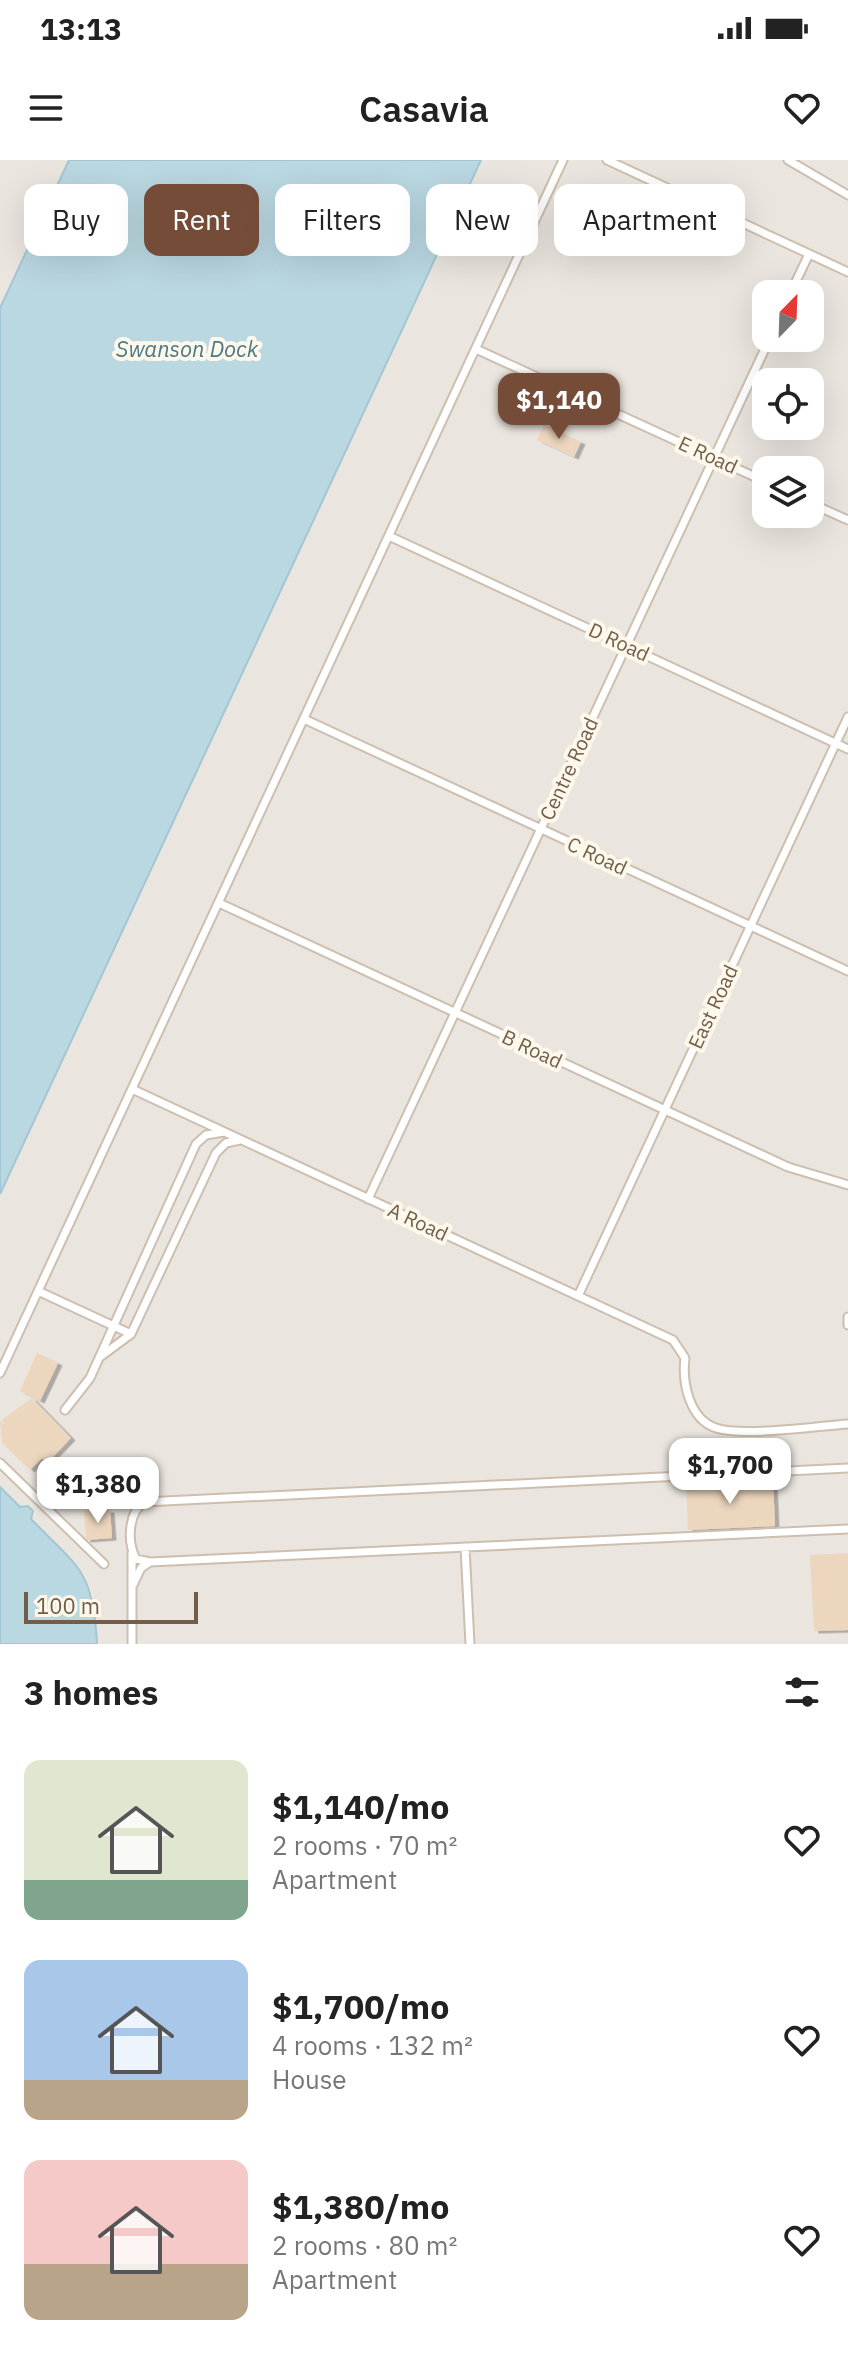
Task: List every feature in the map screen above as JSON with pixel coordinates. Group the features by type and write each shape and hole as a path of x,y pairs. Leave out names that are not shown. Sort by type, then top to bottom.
{"lane":[{"path":"0,1373 563,160"},
{"path":"607,160 848,272"},
{"path":"788,160 848,195"},
{"path":"797,280 809,254"},
{"name":"E Road","path":"476,349 752,476"},
{"name":"Centre Road","path":"368,1199 763,352"},
{"path":"824,509 848,520"},
{"name":"D Road","path":"389,536 848,749"},
{"name":"East Road","path":"578,1296 848,717"},
{"name":"C Road","path":"304,719 848,971"},
{"name":"B Road","path":"219,903 788,1167 848,1185"},
{"name":"A Road","path":"132,1089 673,1340 685,1358 683,1370 688,1397 697,1416 715,1428 746,1430 848,1424"},
{"path":"65,1410 83,1391 198,1141 224,1132"},
{"path":"99,1357 131,1334 216,1153 230,1141 242,1140"},
{"path":"38,1291 131,1334"},
{"path":"848,1317 848,1325"},
{"path":"0,1463 104,1564"},
{"path":"132,1644 131,1520 136,1508 144,1502 848,1468"},
{"path":"132,1551 136,1559 150,1562 848,1529"},
{"path":"465,1547 470,1644"},
{"path":"132,1587 141,1568 150,1562"}],"shaded area":[{"path":"0,160 69,160 58,184 24,184 24,256 0,308"},
{"path":"481,160 848,160 848,1644 97,1644 93,1595 85,1575 30,1519 33,1511 29,1507 20,1507 0,1487 0,1194 436,256 538,256 538,184 470,184"}],"water":[{"name":"Swanson Dock","path":"69,160 481,160 470,184 426,184 426,256 436,256 0,1194 0,308 24,256 128,256 128,184 58,184"},
{"path":"0,1487 20,1507 28,1506 33,1511 31,1519 81,1572 92,1600 97,1644 0,1644"}],"building":[{"path":"544,425 581,442 574,457 537,440"},
{"path":"37,1353 58,1363 40,1401 20,1391"},
{"path":"32,1398 71,1438 47,1463 42,1458 30,1470 2,1443 0,1421 5,1425 2,1420"},
{"path":"773,1481 775,1526 688,1530 686,1485"},
{"path":"110,1510 112,1538 86,1540 84,1511"},
{"path":"848,1553 848,1630 814,1631 810,1555"}]}
